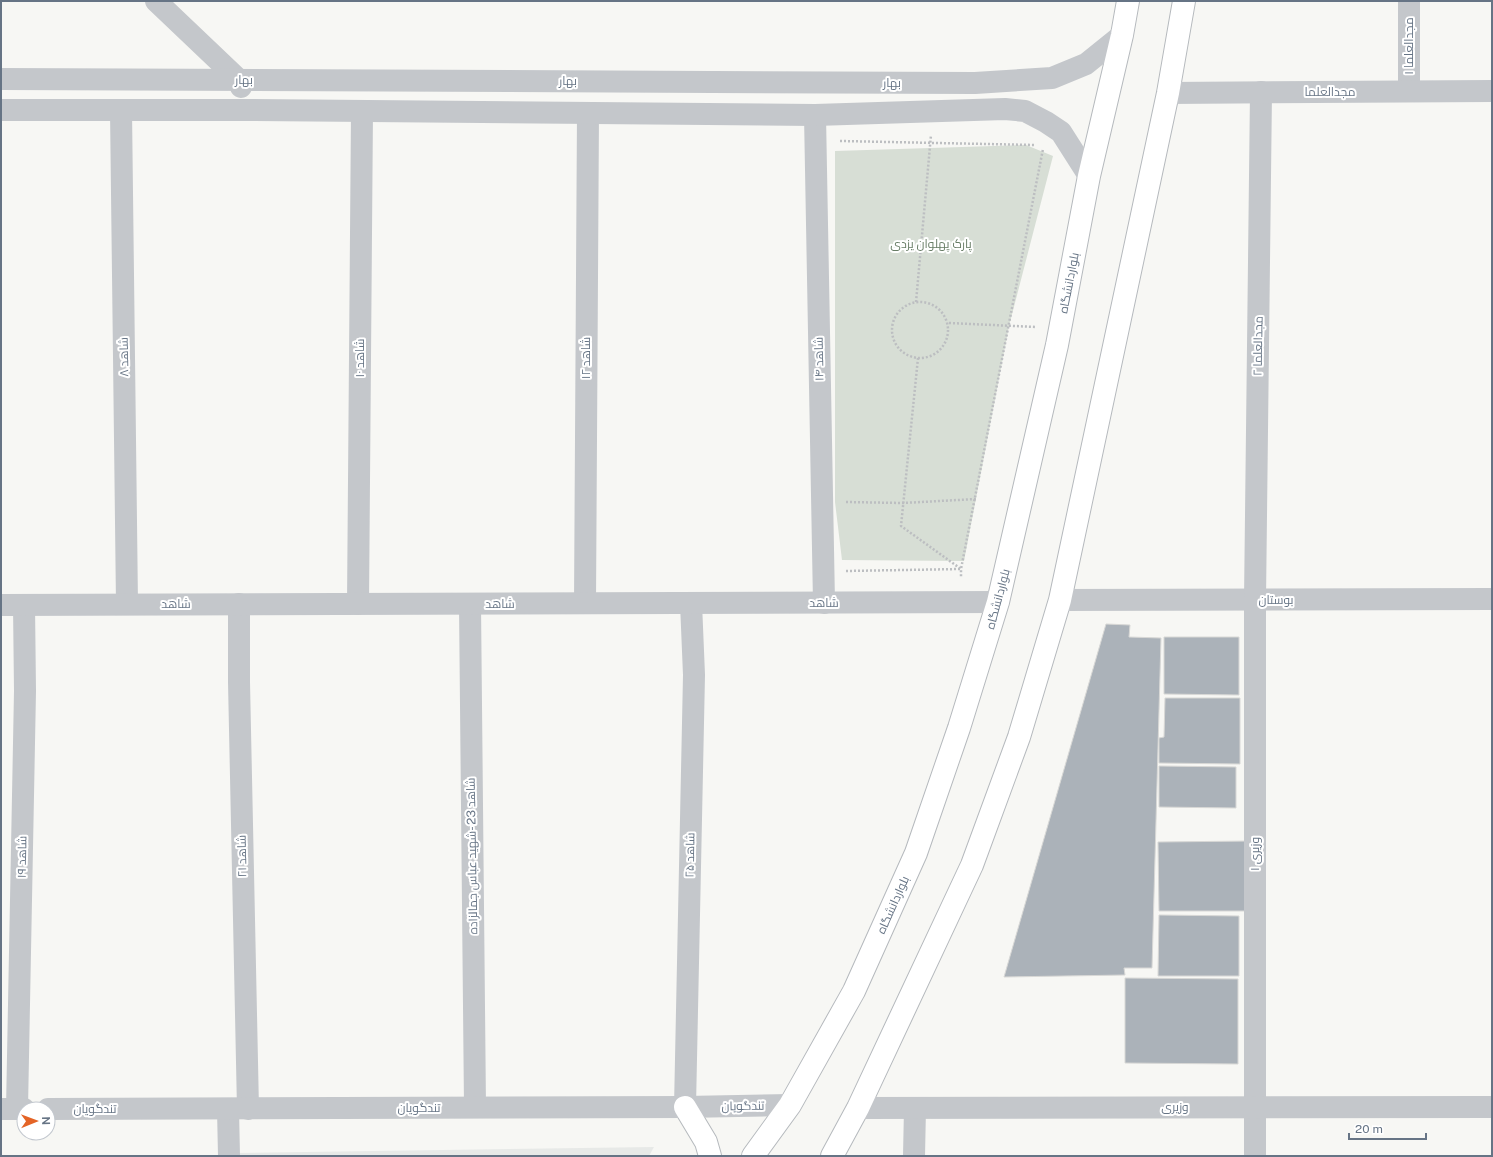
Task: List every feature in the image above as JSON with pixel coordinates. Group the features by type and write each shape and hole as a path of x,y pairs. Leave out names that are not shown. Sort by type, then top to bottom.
{"main road":[{"name":"بلواردانشگاه","path":"753,1156 790,1105 854,991 916,853 959,728 998,602 1060,327 1089,176 1122,35 1128,1"},
{"path":"832,1156 858,1108 972,864 1019,737 1060,600 1168,92 1184,1"},
{"path":"685,1107 706,1142 710,1156"}],"street":[{"path":"156,1 239,80 247,110"},
{"name":"مجدالعلما ۱","path":"1409,1 1409,91"},
{"name":"بهار","path":"1,79 975,84 1052,78 1086,64 1122,35"},
{"path":"1,110 247,110 815,115 1016,108 1022,104 1025,97 1024,89 1010,81"},
{"name":"مجدالعلما","path":"1168,92 1492,91"},
{"name":"مجدالعلما ۲","path":"1255,600 1261,92"},
{"path":"1005,109 1025,111 1061,132 1089,176"},
{"name":"شاهد ۸","path":"121,110 127,604"},
{"name":"شاهد ۱۰","path":"358,604 362,111"},
{"name":"شاهد ۱۲","path":"585,603 588,113"},
{"name":"شاهد ۱۴","path":"815,115 824,602"},
{"name":"بوستان","path":"1060,600 1492,599"},
{"name":"وزیری ۱","path":"1255,600 1255,1156"},
{"name":"شاهد","path":"1,605 998,602"},
{"name":"شاهد ۲۵","path":"685,1107 694,675 691,603"},
{"name":"شاهد ۲۱","path":"229,1156 238,1108 239,604"},
{"name":"شاهد 23 -شهید عباس جمالزاده","path":"470,604 475,1108"},
{"name":"شاهد ۱۹","path":"14,1109 25,691 24,605"},
{"name":"تندگویان","path":"56,1109 685,1107 790,1105"},
{"name":"وزیری","path":"858,1108 1492,1107"},
{"path":"914,1156 915,1108"}],"path":[{"path":"916,302 931,143 932,111"},
{"path":"840,141 1036,145"},
{"path":"960,602 961,570 1044,145"},
{"path":"926,301 940,309 949,323 948,339 938,353 923,359 907,356 895,344 891,328 897,313 909,303 926,301"},
{"path":"949,323 1060,327"},
{"path":"918,358 901,526 961,570"},
{"path":"822,501 903,503 976,499"},
{"path":"842,571 961,570"}],"shaded area":[{"path":"654,1147 649,1156 237,1156 237,1153"}],"green space":[{"name":"پارک پهلوان یزدی","path":"1026,145 1053,156 1009,326 964,561 842,560 835,502 835,151"}],"building":[{"path":"1106,624 1130,625 1129,637 1161,638 1152,968 1124,968 1125,975 1004,977"},
{"path":"1164,637 1239,637 1239,695 1164,694"},
{"path":"1165,698 1240,698 1240,764 1159,763 1159,738 1164,737"},
{"path":"1159,766 1236,767 1236,808 1159,807"},
{"path":"1251,841 1251,911 1159,911 1158,842"},
{"path":"1159,915 1239,916 1239,976 1158,976"},
{"path":"1125,978 1238,979 1238,1064 1125,1063"}]}
